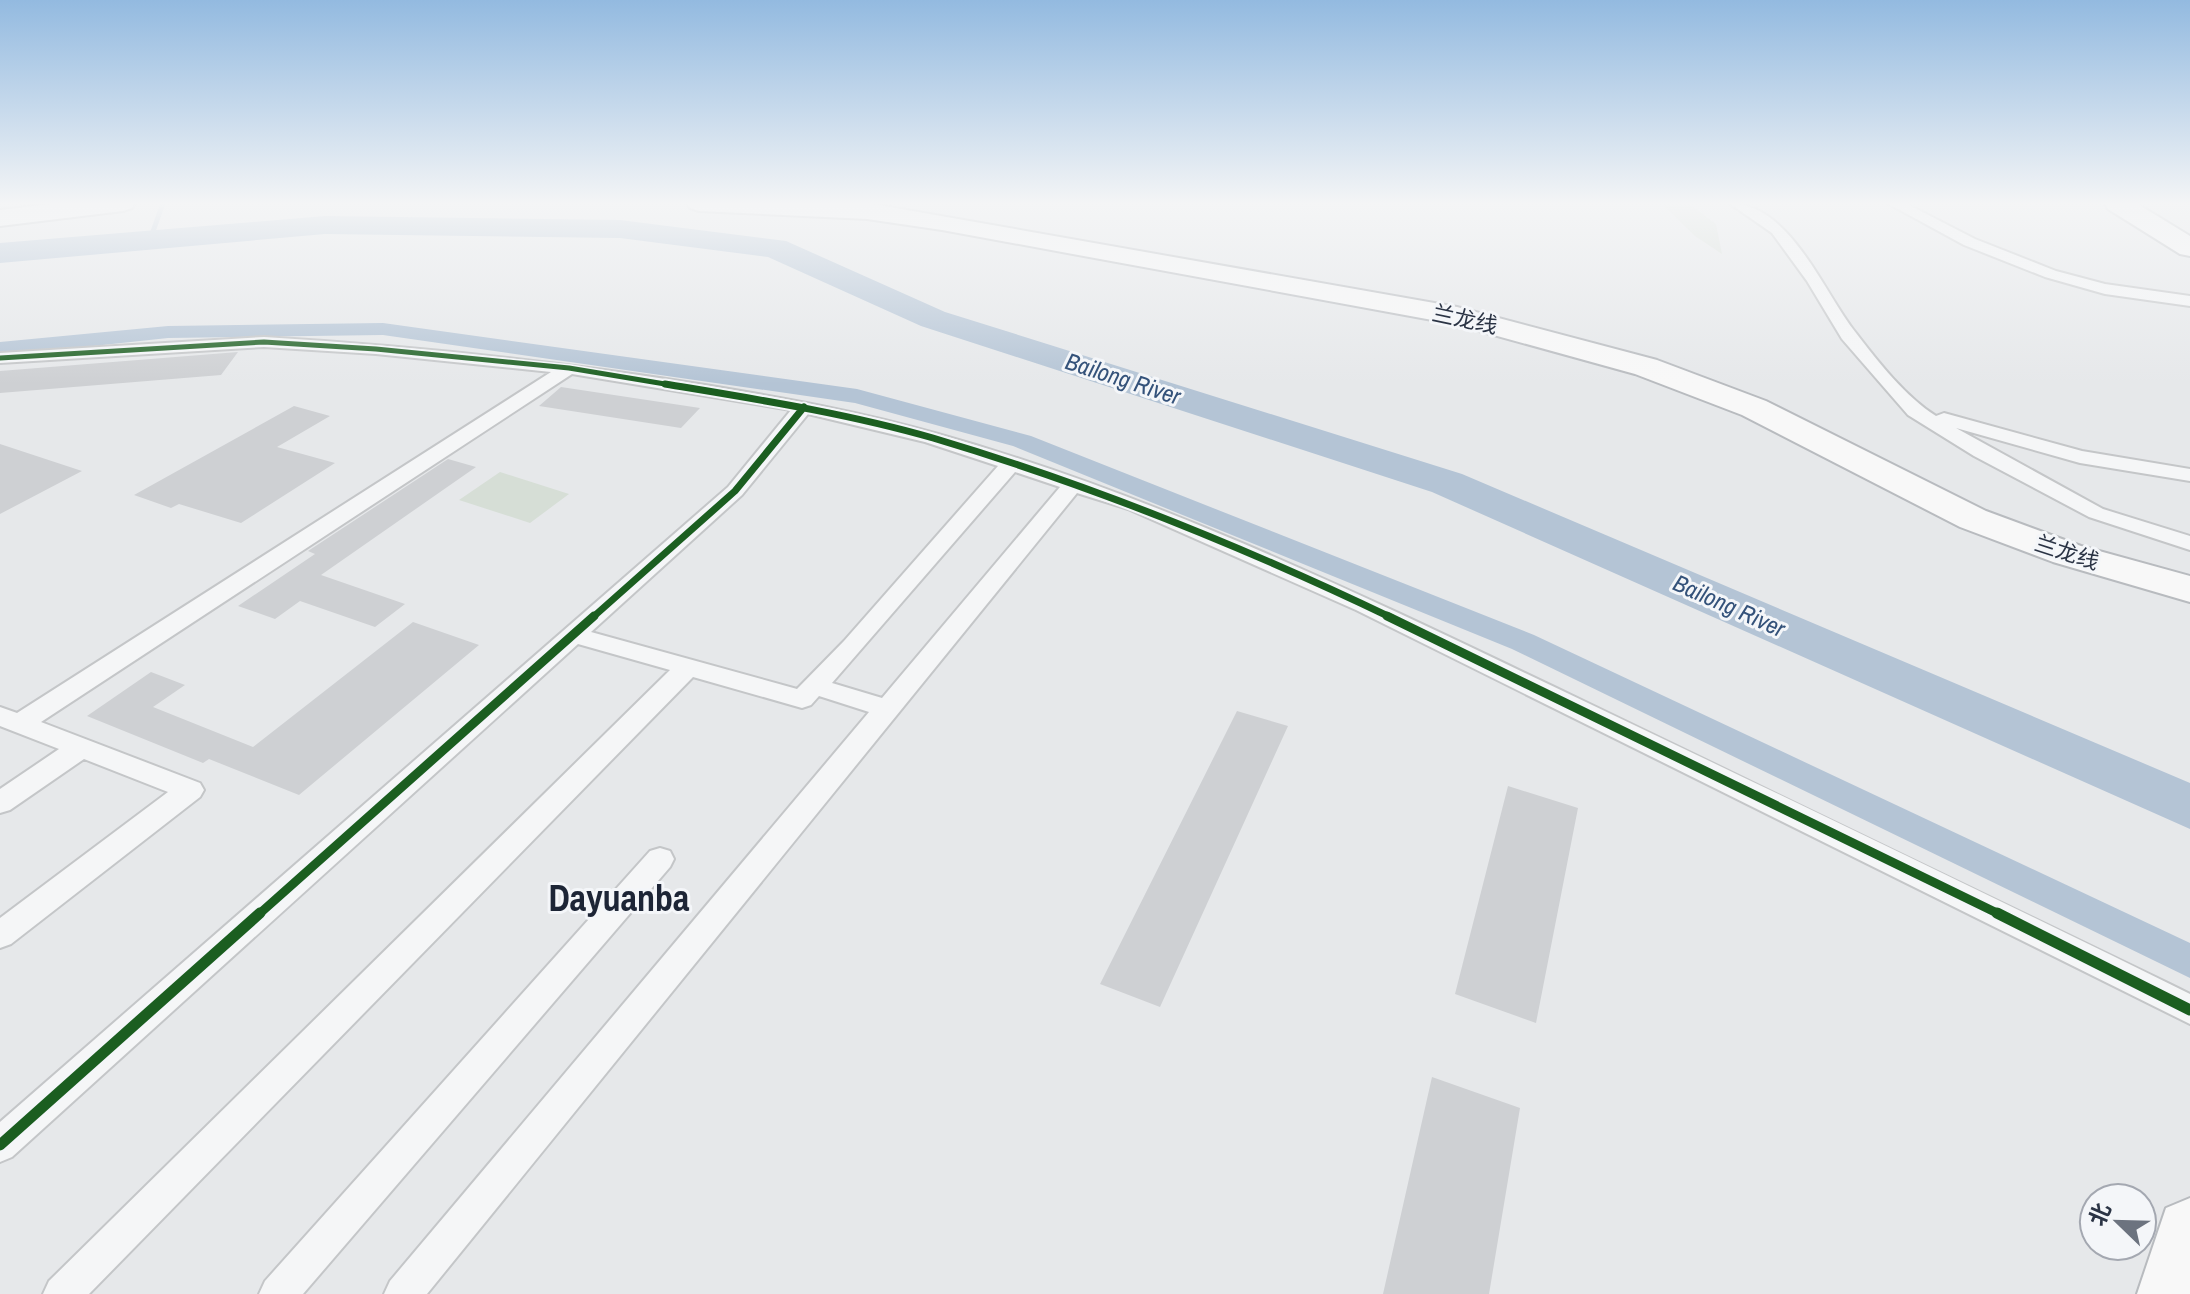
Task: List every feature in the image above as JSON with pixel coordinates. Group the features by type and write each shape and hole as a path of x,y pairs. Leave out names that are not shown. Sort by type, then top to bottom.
{"highway":[{"name":"兰龙线","path":"1169,263 1441,313 1646,367 1754,408 1973,519 2067,554 2190,589"},
{"path":"2172,1294 2190,1232"}],"street":[{"path":"1802,263 1848,335 1915,411 1981,452 2096,513 2190,543"},
{"path":"2024,263 2106,289 2165,293 2190,301"},
{"path":"0,358 264,342 376,349 569,368 804,407 932,438 1135,505 1364,605 1909,869 2190,1010"},
{"path":"10,719 569,368"},
{"path":"0,1145 735,491 804,407"},
{"path":"1915,411 2080,457 2190,475"},
{"path":"573,635 802,699 852,647 1012,463"},
{"path":"403,1294 1073,484"},
{"path":"62,1294 688,667"},
{"path":"815,686 885,708"},
{"path":"0,935 190,790 10,719"},
{"path":"0,803 81,748"},
{"path":"278,1294 660,859"}],"shaded area":[{"path":"500,472 569,494 530,523 459,500"}],"building":[{"path":"238,352 221,375 0,393 0,371"},
{"path":"561,387 700,408 681,428 539,406"},
{"path":"294,406 330,416 277,447 335,463 241,523 179,504 171,508 134,495"},
{"path":"0,444 82,471 0,514"},
{"path":"448,459 476,467 321,575 405,604 375,627 300,601 275,619 238,606 315,554 308,551"},
{"path":"413,622 479,645 299,795 209,759 203,763 87,716 151,672 185,685 153,707 253,747"},
{"path":"1237,711 1288,726 1160,1007 1100,984"},
{"path":"1508,786 1578,808 1536,1023 1455,994"},
{"path":"1432,1077 1520,1108 1489,1294 1383,1294"}],"waterway":[{"name":"Bailong River","path":"809,263 933,319 1447,483 2190,807"},
{"path":"0,349 168,332 383,329 857,396 1022,441 1523,642 2190,961"}],"cycle path":[{"path":"0,358 264,342 376,349 569,368 804,407 932,438 1135,505 1364,605 1909,869 2190,1010"},
{"path":"0,1145 735,491 804,407"}],"district":[{"name":"Dayuanba","path":"619,898"}]}
